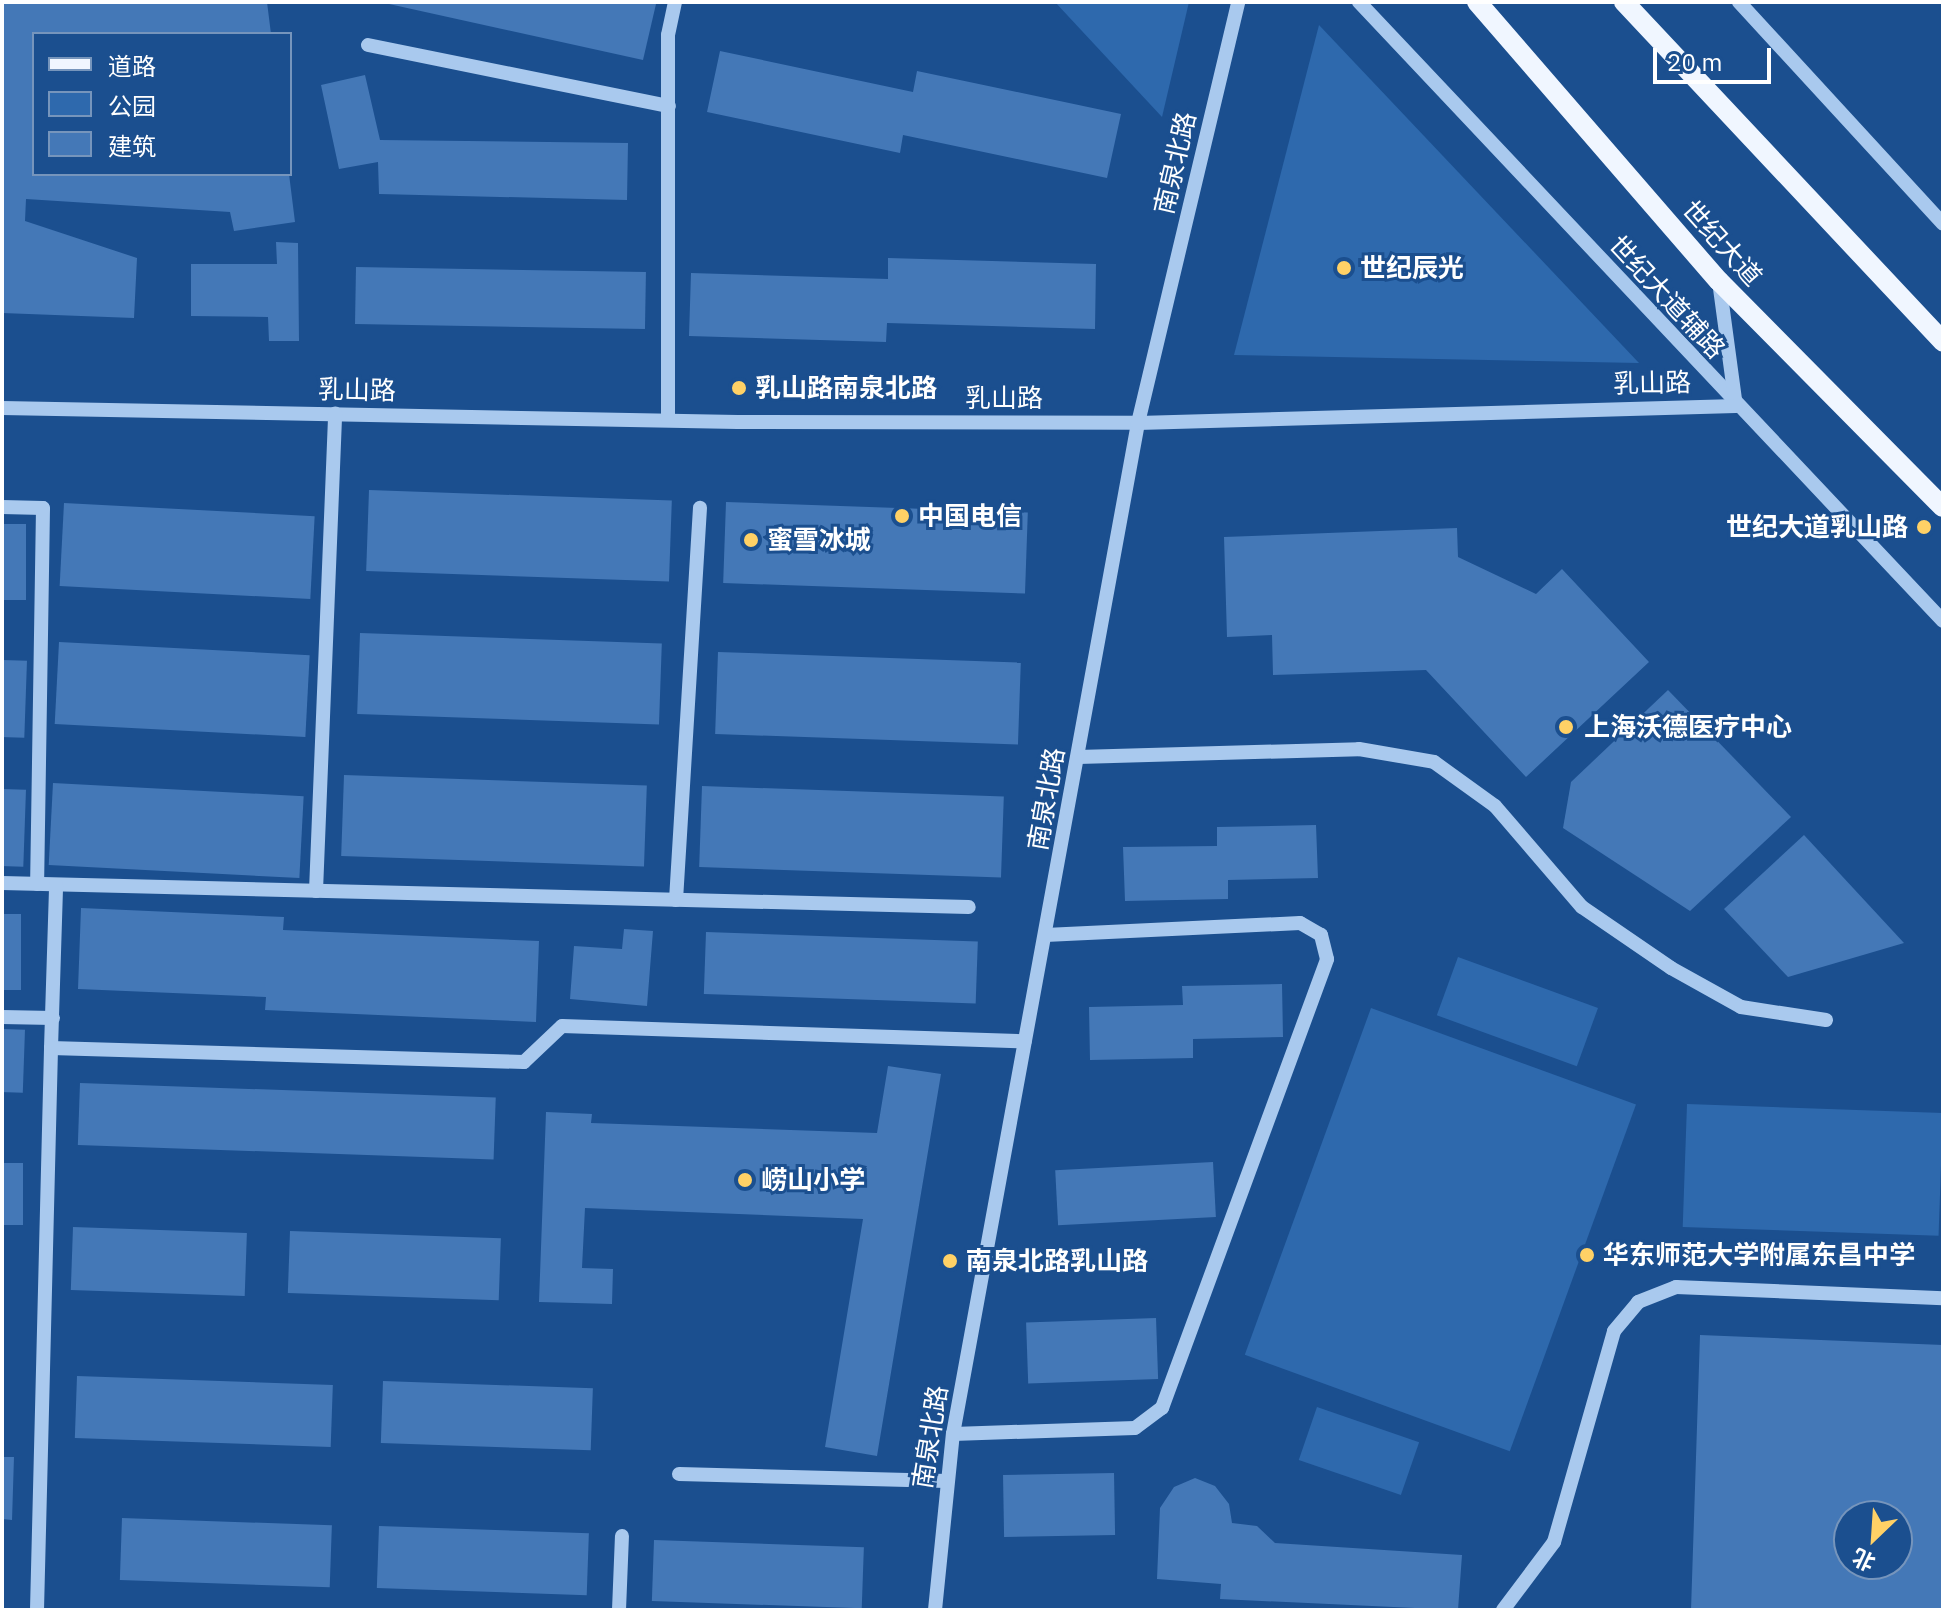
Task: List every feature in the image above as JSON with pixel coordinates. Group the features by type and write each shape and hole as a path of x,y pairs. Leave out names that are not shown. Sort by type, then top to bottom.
{"main road":[{"name":"世纪大道","path":"1477,2 1719,281 1943,507"},
{"path":"1624,2 1943,342"}],"street":[{"path":"668,420 668,35 675,2"},
{"name":"南泉北路","path":"935,1610 953,1434 1138,423 1238,2"},
{"name":"世纪大道辅路","path":"1359,2 1736,406 1943,621"},
{"path":"1739,2 1943,224"},
{"path":"368,45 669,106"},
{"path":"1719,281 1736,406"},
{"name":"乳山路","path":"2,408 668,420 1138,423 1736,406"},
{"path":"316,891 335,413"},
{"path":"2,507 43,508 37,884"},
{"path":"676,900 700,508"},
{"path":"1078,757 1359,749 1434,762 1495,806 1582,907 1671,968 1741,1007 1826,1020"},
{"path":"2,883 969,907"},
{"path":"37,1610 56,885"},
{"path":"953,1434 1135,1428 1162,1408 1327,959 1321,935 1300,923 1045,935"},
{"path":"2,1017 53,1018"},
{"path":"51,1048 524,1062 562,1026 1025,1041"},
{"path":"1503,1610 1554,1542 1614,1331 1638,1302 1676,1287 1943,1298"},
{"path":"679,1474 947,1481"},
{"path":"619,1610 622,1536"}],"green space":[{"path":"1055,2 1189,2 1162,117"},
{"path":"1319,25 1639,363 1234,355"},
{"path":"1458,957 1598,1008 1577,1066 1437,1015"},
{"path":"1371,1008 1636,1104 1510,1451 1245,1355"},
{"path":"1687,1104 1943,1113 1939,1236 1683,1227"},
{"path":"1317,1407 1419,1442 1401,1495 1299,1460"}],"building":[{"path":"2,2 267,2 271,32 32,32 32,176 289,176 295,222 234,231 230,212 26,199 25,221 137,258 134,318 2,313"},
{"path":"380,2 645,2 656,4 643,60"},
{"path":"720,51 913,92 917,71 1121,114 1107,178 903,135 900,153 707,112"},
{"path":"365,75 380,140 628,143 627,200 379,194 378,162 339,169 321,85"},
{"path":"276,242 298,243 299,341 269,341 268,317 191,316 191,264 277,264"},
{"path":"888,258 1096,264 1095,329 887,323 886,342 689,336 691,273 888,279"},
{"path":"356,267 646,272 645,329 355,324"},
{"path":"369,490 672,501 669,582 366,571"},
{"path":"726,502 1028,513 1025,593 723,583"},
{"path":"64,503 315,516 310,599 60,586"},
{"path":"2,524 26,524 26,600 2,600"},
{"path":"1457,528 1458,557 1536,594 1562,569 1649,662 1526,777 1426,670 1273,675 1272,635 1227,637 1224,537"},
{"path":"360,633 662,644 659,724 357,714"},
{"path":"59,642 310,655 305,737 55,724"},
{"path":"718,652 1021,663 1018,745 715,734"},
{"path":"2,660 27,661 24,738 2,737"},
{"path":"1668,690 1791,817 1690,911 1563,828 1571,782"},
{"path":"344,775 647,786 644,867 341,856"},
{"path":"53,783 304,796 299,878 49,865"},
{"path":"702,786 1004,797 1001,877 699,867"},
{"path":"2,789 26,790 23,867 2,866"},
{"path":"1316,825 1318,878 1228,880 1228,899 1125,901 1123,847 1217,846 1217,827"},
{"path":"1804,835 1904,943 1788,977 1724,909"},
{"path":"81,908 284,917 283,930 539,941 536,1022 265,1010 266,997 78,989"},
{"path":"2,914 21,914 21,990 2,990"},
{"path":"624,929 653,931 647,1006 570,999 574,946 622,949"},
{"path":"706,932 978,941 976,1003 704,994"},
{"path":"1282,984 1283,1037 1193,1039 1193,1058 1090,1060 1089,1007 1183,1005 1182,986"},
{"path":"2,1029 25,1030 23,1093 2,1092"},
{"path":"888,1066 941,1074 877,1456 825,1447 863,1219 585,1208 582,1268 613,1269 612,1304 539,1302 546,1112 592,1114 591,1123 877,1133"},
{"path":"80,1083 496,1098 494,1159 78,1145"},
{"path":"1213,1162 1216,1217 1058,1225 1055,1170"},
{"path":"2,1163 23,1163 23,1225 2,1225"},
{"path":"73,1227 247,1233 245,1296 71,1290"},
{"path":"290,1231 501,1238 499,1300 288,1293"},
{"path":"1156,1318 1158,1379 1028,1383 1026,1323"},
{"path":"1700,1335 1943,1345 1943,1610 1691,1610"},
{"path":"77,1376 333,1385 331,1447 75,1438"},
{"path":"383,1381 593,1388 591,1450 381,1443"},
{"path":"2,1457 14,1457 12,1520 2,1519"},
{"path":"1114,1473 1115,1535 1004,1537 1003,1475"},
{"path":"1195,1478 1215,1486 1229,1504 1232,1523 1257,1526 1275,1543 1462,1555 1458,1610 1220,1599 1221,1584 1157,1579 1160,1508 1174,1487"},
{"path":"122,1518 332,1525 330,1587 120,1580"},
{"path":"379,1526 589,1533 587,1595 377,1588"},
{"path":"654,1540 864,1547 862,1608 652,1601"}],"place":[{"name":"世纪辰光","path":"1344,268"},
{"name":"乳山路南泉北路","path":"739,388"},
{"name":"中国电信","path":"902,516"},
{"name":"世纪大道乳山路","path":"1924,527"},
{"name":"蜜雪冰城","path":"751,540"},
{"name":"上海沃德医疗中心","path":"1566,727"},
{"name":"崂山小学","path":"745,1180"},
{"name":"华东师范大学附属东昌中学","path":"1587,1255"},
{"name":"南泉北路乳山路","path":"950,1261"}]}
